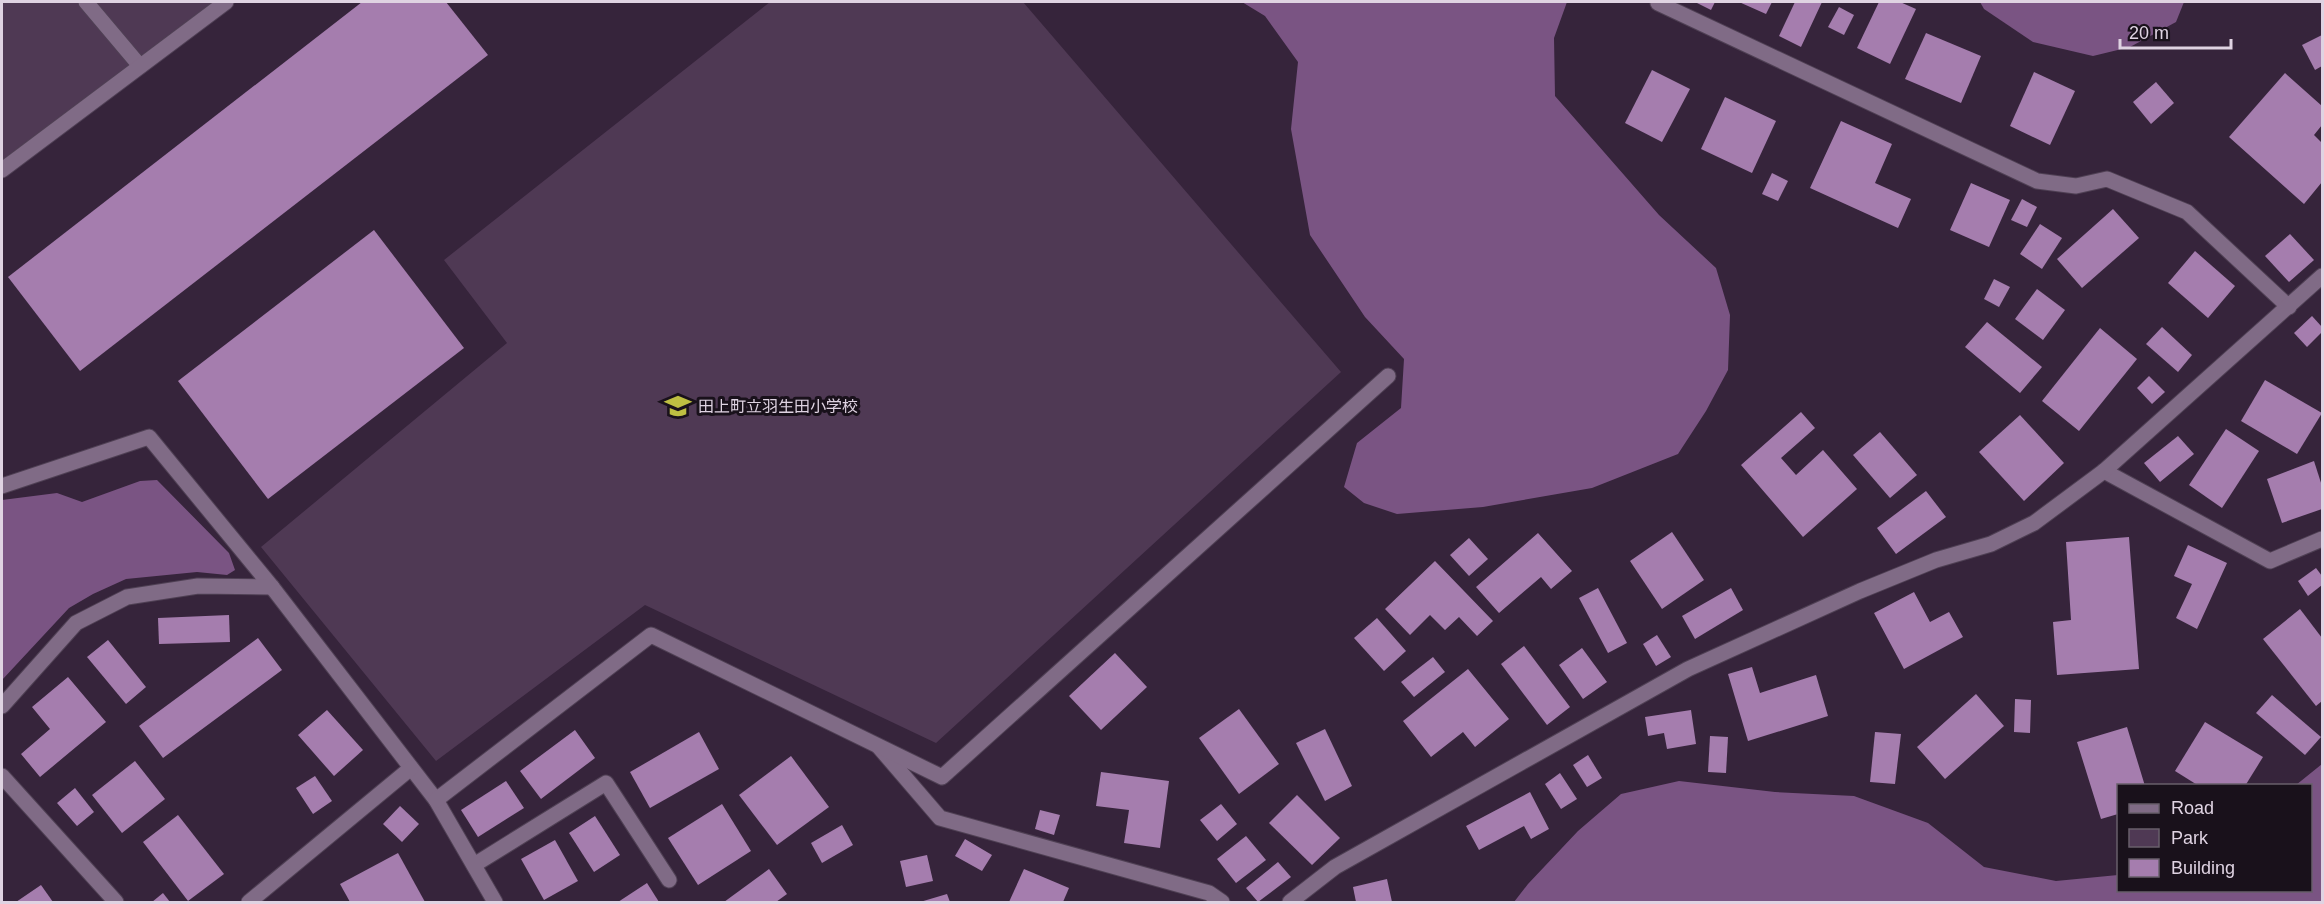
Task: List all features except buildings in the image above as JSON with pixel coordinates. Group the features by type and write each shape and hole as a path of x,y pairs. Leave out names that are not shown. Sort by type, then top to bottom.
{"street":[{"path":"86,2 140,66"},
{"path":"2,170 226,2"},
{"path":"1658,3 2037,181 2076,186 2106,179 2187,212 2289,307"},
{"path":"1290,903 1335,867 1688,669 1860,591 1936,560 1990,544 2034,523 2104,471 2322,276"},
{"path":"436,800 651,635 942,777 1388,376"},
{"path":"2,486 149,437 272,587 436,800 495,903"},
{"path":"2104,471 2270,561 2322,539"},
{"path":"2,706 76,623 127,597 198,586 272,587"},
{"path":"879,747 940,818 1209,893 1222,903"},
{"path":"249,903 411,768"},
{"path":"2,776 116,903"},
{"path":"474,865 606,783 669,880"}],"green space":[{"path":"2,2 226,2 2,170"},
{"name":"田上町立羽生田小学校","path":"770,2 1023,2 1341,372 936,743 645,605 436,761 261,547 507,343 444,260"}],"shaded area":[{"path":"1242,2 1567,2 1554,38 1555,96 1659,215 1716,268 1730,315 1728,370 1706,411 1678,454 1592,488 1483,507 1397,514 1364,503 1344,487 1357,443 1401,408 1404,359 1365,317 1310,235 1291,129 1298,62 1265,16"},
{"path":"1980,2 2184,2 2176,22 2130,47 2093,56 2033,42 1984,9"},
{"path":"157,480 229,553 235,570 227,575 197,572 126,579 93,594 69,608 2,680 2,500 57,493 82,502 140,481"},
{"path":"2322,764 2322,902 1514,902 1578,831 1621,794 1679,781 1775,792 1854,796 1928,823 1984,867 2056,881 2117,875 2117,892 2312,892 2312,784 2297,784"}],"place":[{"name":"田上町立羽生田小学校","path":"678,406"}]}
